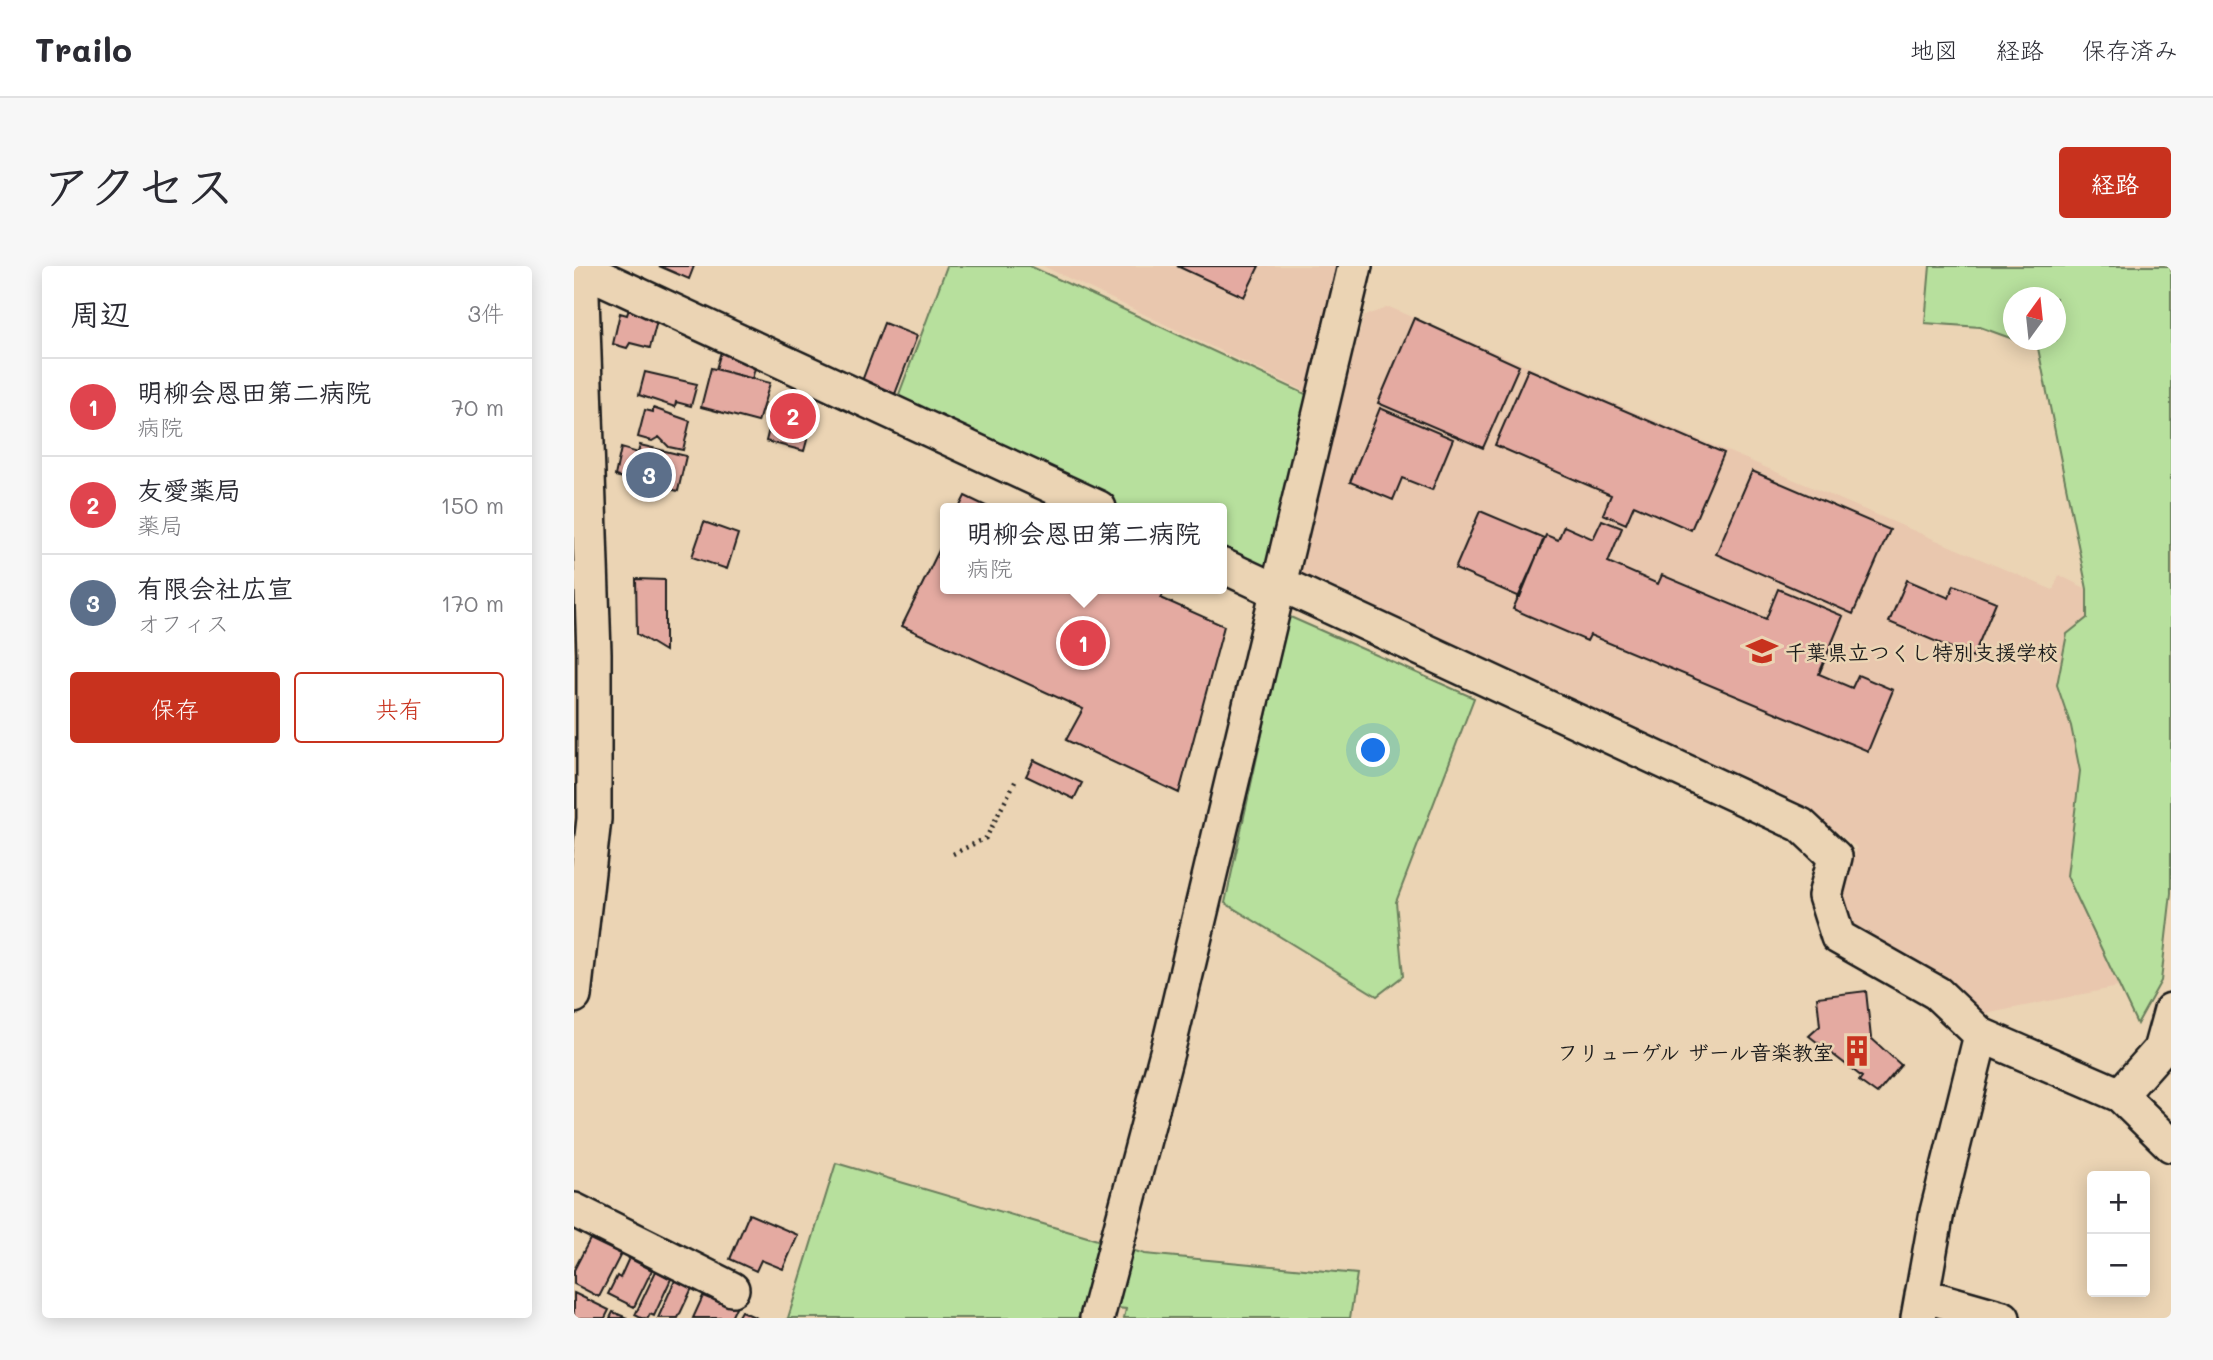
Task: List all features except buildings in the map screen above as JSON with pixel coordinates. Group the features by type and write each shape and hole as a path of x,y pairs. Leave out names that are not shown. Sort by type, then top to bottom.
{"street":[{"path":"1097,1318 1171,1037 1355,266"},
{"path":"574,996 594,819 584,722 594,653 579,267 1088,503"},
{"path":"1227,567 1278,587 1801,825 1835,857 1825,896 1838,937 1937,993 1981,1035 2120,1095 2171,1145"},
{"path":"2120,1095 2160,1050 2171,1010"},
{"path":"1981,1035 1937,1212 1920,1307 2003,1318"},
{"path":"574,1210 732,1289"}],"path":[{"path":"953,854 986,838 1016,780"}],"shaded area":[{"path":"1043,266 1344,266 1311,394"},
{"name":"千葉県立つくし特別支援学校","path":"1389,307 2053,590 2059,575 2087,589 2087,618 2067,635 2057,685 2071,726 2080,771 2067,876 2118,987 1985,1014 1947,979 1853,927 1843,891 1857,848 1811,811 1293,576 1364,316"}],"green space":[{"path":"947,266 1030,266 1312,397 1269,576 1227,557 1227,503 1109,503 895,405"},
{"path":"1930,266 2171,266 2171,893 2161,981 2137,1024 2067,876 2080,771 2071,726 2057,685 2067,634 2087,618 2087,589 2038,350 2066,350 2066,287 2003,287 2003,335 1980,327 1925,323"},
{"path":"1288,616 1474,698 1396,902 1403,976 1377,996 1225,903"},
{"path":"836,1163 1145,1254 1357,1274 1350,1318 1124,1318 1126,1309 1097,1306 1094,1318 788,1318"}],"place":[{"name":"友愛薬局","path":"793,416"},
{"name":"有限会社広宣","path":"649,475"},
{"name":"明柳会恩田第二病院","path":"1083,643"},
{"name":"千葉県立つくし特別支援学校","path":"1762,651"},
{"name":"フリューゲル ザール音楽教室","path":"1857,1051"}]}
